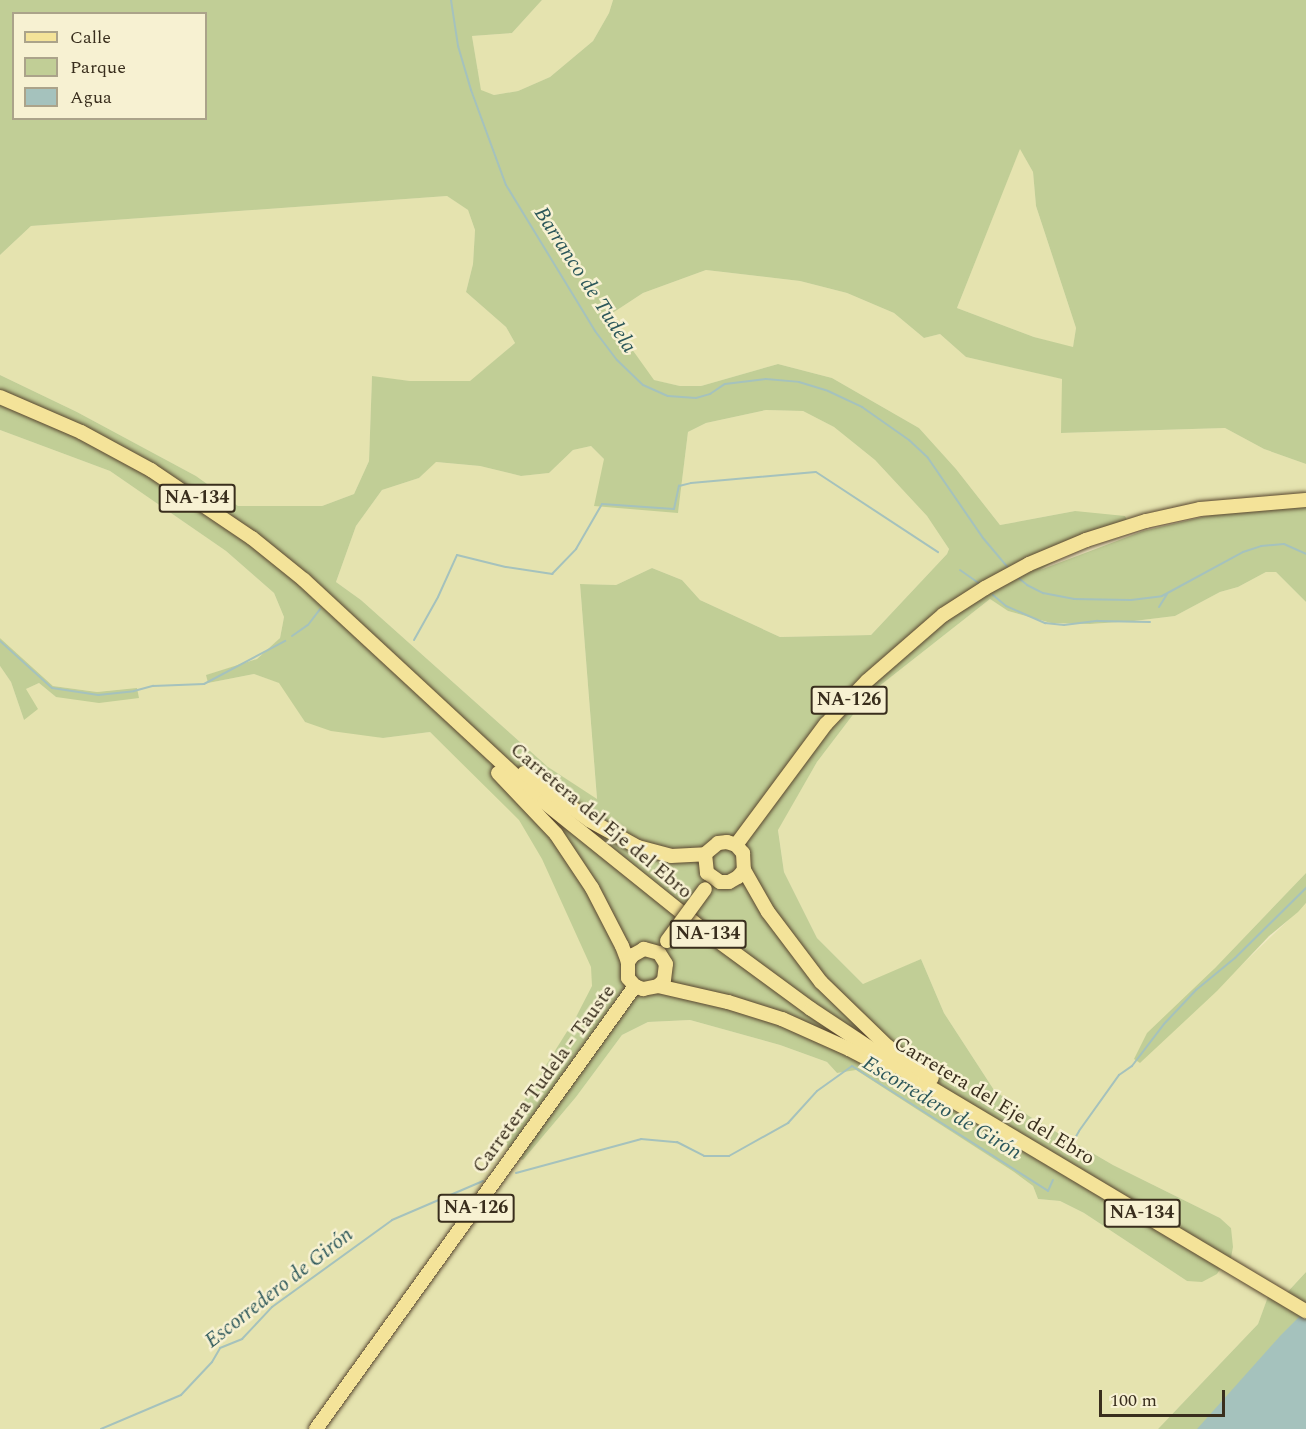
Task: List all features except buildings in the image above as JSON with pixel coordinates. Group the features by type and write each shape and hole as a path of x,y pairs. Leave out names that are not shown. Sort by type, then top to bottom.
{"main road":[{"name":"Carretera del Eje del Ebro","path":"0,397 81,432 151,470 198,499 304,580 544,802 698,926 811,1009 923,1083 1306,1311"},
{"name":"NA-126","path":"736,845 826,724 867,681 943,615 991,585 1029,564 1086,540 1157,519 1200,509 1306,500"},
{"path":"368,639 421,681 517,768 589,820 656,853 671,856 705,854 718,843 727,842 736,845 743,853 744,870 792,945 821,982 887,1046 1018,1139"},
{"path":"424,693 464,740 520,794 556,834 592,888 628,962 628,978 635,986 643,989 658,986 755,1009 817,1033 878,1063 1016,1146 1082,1177"},
{"path":"705,854 704,864 709,884"},
{"path":"658,986 667,971 663,947 709,884 729,882 744,870"},
{"path":"628,962 633,955 644,949 663,947"},
{"name":"Carretera Tudela - Tauste","path":"316,1429 635,986"}],"shaded area":[{"path":"542,0 613,0 609,13 593,41 550,77 518,91 494,95 481,91 472,36 512,33"},
{"path":"1020,148 1033,172 1036,206 1076,328 1073,348 1034,337 957,308"},
{"path":"447,196 468,210 475,230 473,264 466,292 506,327 515,343 471,381 410,381 372,377 369,461 354,494 322,506 238,506 196,476 77,412 0,375 0,255 31,226"},
{"path":"706,270 800,281 847,293 894,313 924,338 940,334 966,357 1063,379 1062,433 1225,428 1264,449 1306,464 1306,498 1230,504 1132,530 1075,511 1000,525 956,469 919,428 832,378 778,364 701,386 680,386 653,380 624,338 611,314 643,293"},
{"path":"766,410 803,411 834,427 875,460 927,516 949,549 947,554 871,635 780,637 700,600 682,580 652,568 616,585 580,584 597,800 548,767 361,600 336,582 356,526 382,490 419,478 435,462 480,466 521,476 549,473 573,450 591,446 604,459 678,512 688,432 706,423"},
{"path":"0,430 110,471 226,551 274,593 284,617 280,638 258,659 207,675 208,683 254,674 280,683 305,722 383,738 430,732 519,818 537,842 592,965 593,989 507,1131 523,1160 576,1097 622,1035 648,1022 690,1020 780,1045 827,1062 837,1073 856,1069 1014,1172 1033,1186 1038,1199 1060,1201 1084,1213 1187,1281 1231,1228 1220,1218 1113,1165 1029,1116 994,1090 944,1013 921,959 864,985 817,938 784,872 778,829 817,762 868,695 990,599 1008,611 1051,623 1090,624 1134,621 1175,616 1220,592 1238,587 1266,572 1276,572 1306,602 1306,873 1215,968 1140,1063 1306,903 1306,1272 1282,1298 1269,1295 1258,1324 1158,1429 0,1429 0,666 11,682 24,720 26,689 39,683 56,697 137,688 97,692 53,686 0,638"}],"green space":[{"path":"0,0 542,0 512,33 472,36 481,90 494,95 518,91 550,77 593,41 609,13 613,0 1306,0 1306,464 1264,449 1225,428 1061,433 1062,379 966,357 940,334 924,338 894,313 847,293 800,281 706,270 643,293 611,314 624,338 654,380 680,386 701,386 778,364 832,378 919,428 956,469 1000,525 1075,511 1125,516 1132,530 1073,550 1040,570 1143,531 1262,503 1306,498 1306,602 1276,572 1266,572 1238,587 1220,592 1175,616 1134,621 1090,624 1051,623 1008,611 990,599 868,695 817,762 778,830 784,872 817,938 863,984 921,959 944,1013 994,1090 1029,1116 1113,1165 1220,1218 1231,1228 1233,1247 1229,1268 1224,1263 1217,1274 1202,1282 1187,1281 1084,1213 1060,1201 1038,1199 1033,1186 1014,1172 856,1070 837,1073 827,1062 780,1045 690,1020 648,1022 622,1035 576,1097 523,1160 509,1157 505,1131 576,1017 592,986 591,967 542,859 519,820 430,732 383,738 331,731 305,722 279,683 254,674 208,683 206,675 257,659 280,638 284,617 274,593 226,551 110,471 0,430 0,375 77,412 196,476 238,506 322,506 354,494 369,461 372,376 410,381 470,381 515,343 506,327 466,292 473,264 475,230 468,210 447,196 31,226 0,255","holes":["1020,149 1033,172 1036,206 1076,328 1073,347 1034,337 957,308","766,410 803,411 834,427 875,460 927,516 949,549 947,554 871,635 780,637 700,600 682,580 652,568 616,585 580,584 597,799 548,767 361,600 336,582 356,526 382,490 419,478 436,462 480,466 521,476 549,473 573,450 591,446 604,459 594,506 678,513 688,432 706,423"]},
{"path":"0,638 53,686 97,692 137,688 139,698 99,703 56,697 39,683 26,689 38,709 24,720 11,682 0,666"},
{"path":"1306,873 1306,903 1298,912 1269,936 1217,991 1140,1063 1134,1059 1147,1033 1215,968"},
{"path":"1306,1272 1306,1429 1158,1429 1258,1324 1269,1294 1282,1298"}],"water":[{"path":"1306,1310 1306,1429 1197,1429 1281,1335"}],"waterway":[{"name":"Barranco de Tudela","path":"451,0 458,46 471,90 506,185 595,331 617,360 643,385 668,396 696,398 710,394 725,384 766,379 799,382 828,391 862,407 909,440 928,458 983,538 1010,570"},
{"path":"414,640 438,597 457,555 506,567 552,574 576,549 602,504 674,509 679,486 691,483 816,472 938,552"},
{"name":"Barranco de Tudela","path":"1016,576 1043,593 1074,599 1131,600 1162,596 1243,552 1261,546 1284,544 1306,554"},
{"path":"960,570 980,584"},
{"path":"1159,607 1167,594"},
{"path":"993,595 1006,606 1045,623 1064,625 1098,621 1150,622"},
{"path":"292,636 308,625 320,609"},
{"path":"0,641 52,688 98,695 134,691 153,686 204,684 285,641"},
{"name":"Escorredero de Girón","path":"1067,1152 1079,1131 1119,1075 1132,1066 1164,1024 1196,990 1235,958 1306,888"},
{"name":"Escorredero de Girón","path":"516,1173 641,1139 677,1142 704,1156 729,1156 788,1123 817,1091 852,1066 1048,1191 1053,1180"},
{"name":"Escorredero de Girón","path":"101,1429 181,1395 212,1362 220,1348 242,1339 272,1307 392,1220 483,1181"}]}
